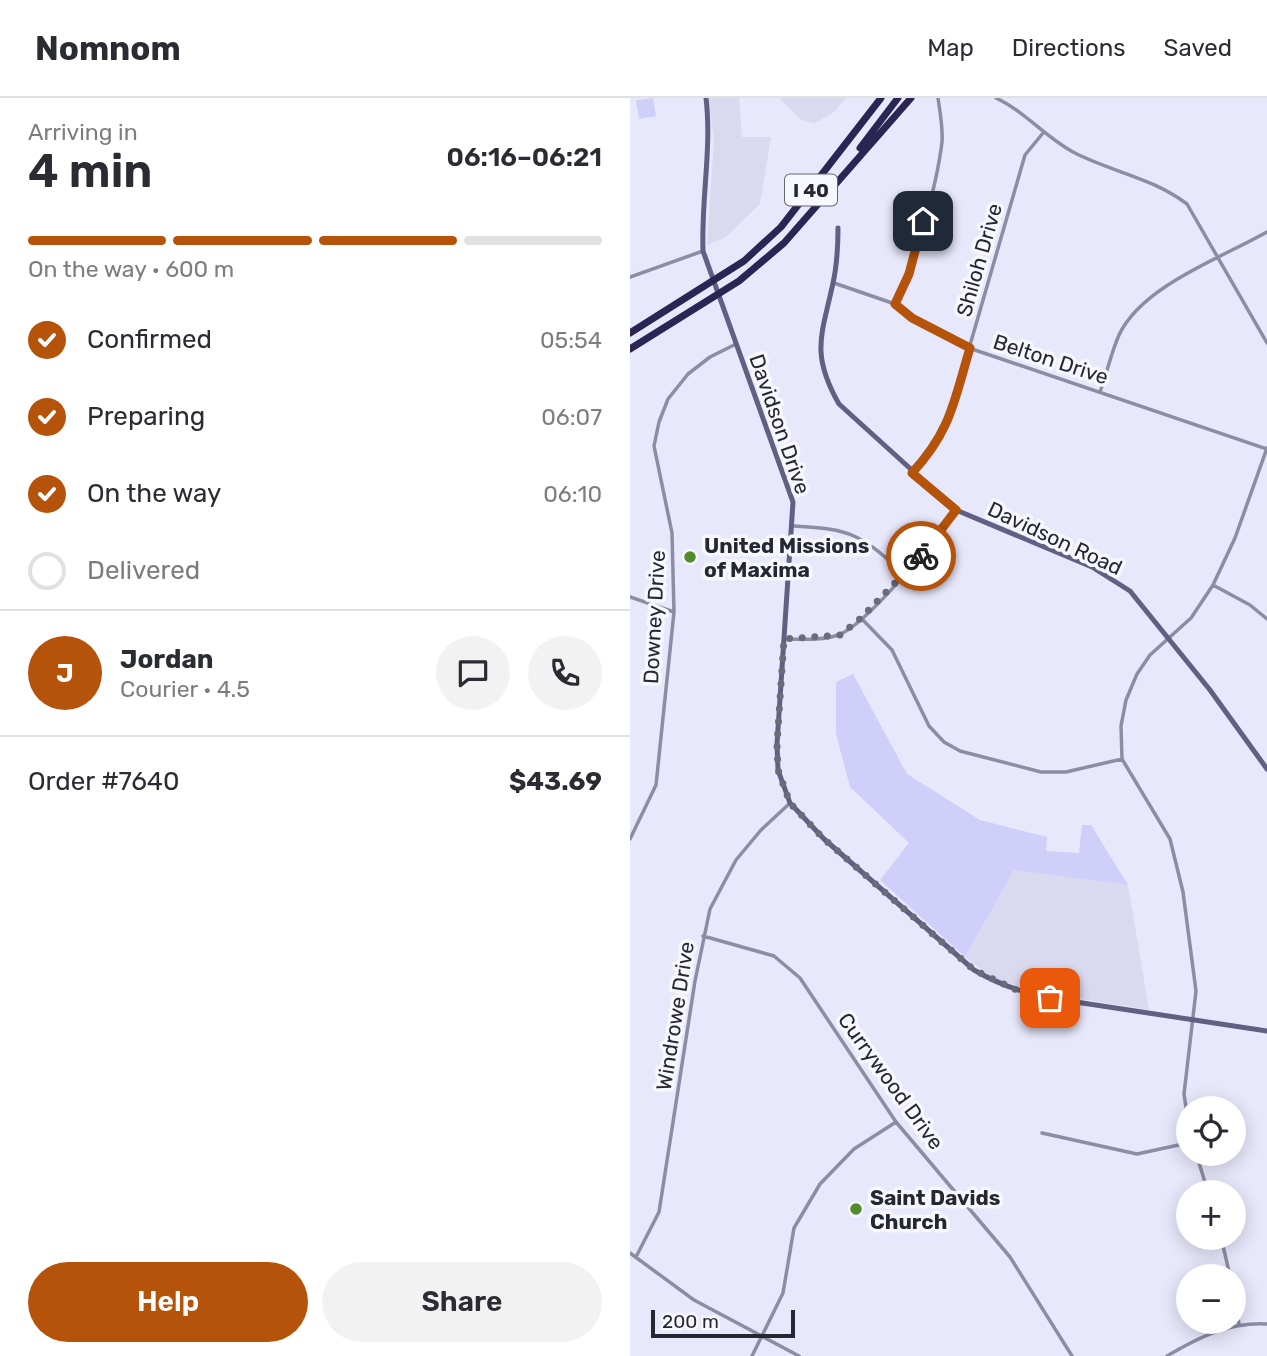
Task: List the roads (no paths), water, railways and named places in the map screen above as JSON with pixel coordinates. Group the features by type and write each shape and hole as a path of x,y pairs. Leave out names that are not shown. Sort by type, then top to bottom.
{"highway":[{"name":"I 40","path":"630,333 733,268 781,226 881,98"},
{"name":"I 40","path":"630,349 739,281 784,243 828,191 898,98"},
{"path":"828,191 911,98"}],"street":[{"name":"Davidson Drive","path":"706,98 710,134 701,208 703,251 793,502 794,526 777,744 778,770 790,803 824,839 934,936 974,970 996,983 1023,993 1056,999 1267,1031"},
{"path":"895,304 909,274 937,167 942,139 938,98"},
{"path":"996,98 1028,117 1044,132 1076,153 1168,190 1187,204 1267,343"},
{"name":"Shiloh Drive","path":"912,473 935,448 946,428 1025,155 1044,132"},
{"name":"Davidson Road","path":"838,228 834,283 820,332 821,359 828,384 839,404 912,473 956,510 1109,576 1130,591 1267,769"},
{"path":"1100,392 1119,335 1140,306 1169,284 1267,232"},
{"path":"630,278 703,251"},
{"name":"Belton Drive","path":"834,283 895,304 933,330 970,348 1267,449"},
{"name":"Downey Drive","path":"630,839 656,785 674,612 672,533 654,446 659,422 668,399 688,374 710,357 736,345"},
{"path":"1184,1096 1196,991 1195,960 1184,892 1170,839 1122,759 1121,726 1130,690 1150,655 1191,618 1213,585 1235,538 1267,449"},
{"path":"784,639 840,635 904,575 935,541 956,510"},
{"path":"794,526 846,530 860,537 904,575"},
{"path":"1213,585 1250,605 1267,619"},
{"path":"630,597 674,612"},
{"path":"861,618 891,650 929,726 944,742 960,751 1041,772 1066,772 1122,759"},
{"name":"Windrowe Drive","path":"637,1255 659,1212 703,936 721,884 736,860 761,830 790,803"},
{"name":"Currywood Drive","path":"703,936 754,948 782,961 800,978 896,1122 1010,1257 1072,1356"},
{"path":"752,1356 783,1293 794,1228 820,1184 854,1149 896,1122"},
{"path":"1042,1133 1137,1154 1176,1146"},
{"path":"630,1253 637,1255 694,1300 799,1356"},
{"path":"1246,1324 1267,1324"},
{"path":"1167,1356 1194,1340 1211,1334"}],"place":[{"name":"United Missions of Maxima","path":"690,557"},
{"name":"Saint Davids Church","path":"856,1209"}]}
